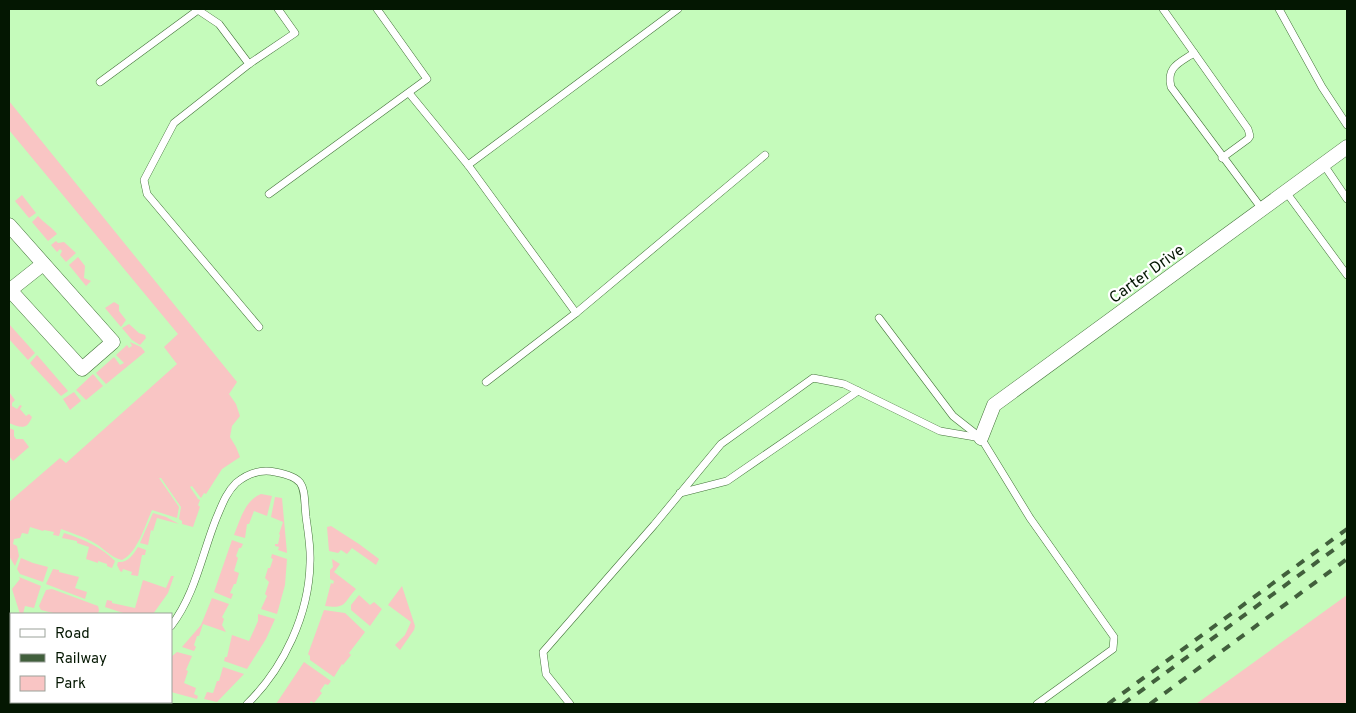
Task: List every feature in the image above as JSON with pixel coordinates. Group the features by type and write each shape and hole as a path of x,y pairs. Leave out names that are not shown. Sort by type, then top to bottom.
{"street":[{"name":"Carter Drive","path":"981,438 994,405 1347,147"},
{"path":"9,225 113,342 82,369 9,290 43,264"}],"lane":[{"path":"259,327 147,194 144,180 174,123 249,64 295,32 278,9"},
{"path":"269,194 427,79 377,9"},
{"path":"468,165 678,9"},
{"path":"1162,9 1250,132 1248,139 1222,158"},
{"path":"1279,9 1322,87 1347,125"},
{"path":"100,82 198,10 219,24 249,64"},
{"path":"1194,53 1171,70 1169,76 1171,87 1262,210"},
{"path":"409,93 468,165 576,313"},
{"path":"486,382 576,313 765,155"},
{"path":"1324,164 1347,198"},
{"path":"1286,192 1347,275"},
{"path":"879,318 953,416 981,438 1030,518 1114,637 1113,649 1037,704"},
{"path":"570,704 546,674 543,652 721,444 813,378 844,384 940,431 981,438"},
{"path":"680,493 726,481 858,391"},
{"path":"172,624 188,600 208,539 230,489 248,475 258,472 270,471 289,474 297,478 303,489 309,541 310,562 306,599 302,614 284,654 261,691 247,704"}],"green space":[{"path":"9,101 237,382 229,394 236,404 240,416 232,426 230,437 240,457 222,469 206,494 204,493 201,498 192,486 190,487 200,500 198,505 200,507 193,527 182,524 182,521 179,519 181,507 161,478 159,478 179,507 177,518 152,510 137,545 122,560 114,557 88,539 61,529 59,536 53,535 54,532 30,527 28,534 22,533 20,538 14,539 13,544 17,546 19,556 15,566 9,556 9,502 60,458 66,463 177,364 164,347 178,334 9,130"},
{"path":"22,195 36,213 29,218 15,201"},
{"path":"38,216 57,234 48,241 32,222"},
{"path":"56,241 58,243 64,242 76,253 66,262 60,255 62,251 60,249 57,252 51,245"},
{"path":"78,257 85,266 84,278 91,281 86,286 69,265"},
{"path":"114,302 119,305 119,311 126,320 121,327 105,308"},
{"path":"9,324 35,353 28,360 9,339"},
{"path":"129,324 139,333 145,335 146,338 140,345 132,340 122,328"},
{"path":"130,342 141,347 145,352 106,384 96,373 114,357 120,365 124,363 116,355 127,345 129,348 132,346"},
{"path":"37,355 68,391 61,396 30,363"},
{"path":"93,374 103,386 86,400 76,390"},
{"path":"9,392 15,400 12,406 17,409 20,405 22,406 20,409 26,416 29,414 32,417 26,426 20,427 9,423"},
{"path":"74,392 81,401 70,410 63,399"},
{"path":"9,428 14,430 16,439 23,439 29,447 13,461 9,456"},
{"path":"261,494 272,496 267,516 254,511 249,524 247,524 245,538 234,535 247,506 255,497"},
{"path":"275,497 282,498 287,553 278,550 279,547 275,546 275,544 278,544 283,522 271,517"},
{"path":"153,513 179,524 157,518 153,531 151,530 148,545 140,543"},
{"path":"331,526 379,559 376,565 352,548 347,554 341,550 338,553 329,551 327,527"},
{"path":"64,533 85,541 104,552 115,561 112,568 107,566 107,564 86,559 89,547 77,543 77,541 62,538"},
{"path":"232,540 243,544 236,556 238,558 234,571 239,573 236,584 234,584 230,593 233,594 231,599 214,592"},
{"path":"138,547 146,550 145,555 142,555 138,576 131,575 132,572 123,569 122,572 120,571 117,565 118,562 127,560"},
{"path":"272,554 287,559 285,585 277,614 261,609 267,596 265,594 269,582 265,578 273,559 271,558"},
{"path":"21,558 48,567 43,582 20,574 17,569"},
{"path":"332,559 340,564 334,572 356,589 344,604 337,607 325,606 331,583 333,584 334,581 330,579 330,570 333,567"},
{"path":"53,569 79,577 75,588 87,592 85,599 46,584"},
{"path":"171,576 174,576 168,593 154,613 123,613 105,607 107,600 112,601 112,603 135,608 143,580 166,588"},
{"path":"19,577 41,586 34,608 25,606 23,613 20,613 12,589 20,579"},
{"path":"402,586 415,626 400,650 395,645 405,635 411,622 388,605"},
{"path":"52,589 98,606 98,613 53,613 41,610 39,606 46,590"},
{"path":"359,595 370,605 374,602 382,609 370,626 351,610 351,605"},
{"path":"1347,595 1347,704 1196,704"},
{"path":"212,598 229,604 222,617 224,619 222,625 226,632 203,624 194,645 196,647 194,651 182,647 201,625"},
{"path":"324,610 345,613 365,632 349,653 351,655 342,664 334,677 310,660 308,654"},
{"path":"258,614 275,619 266,639 247,669 224,661 225,657 227,657 232,635 249,641 258,621"},
{"path":"177,652 192,656 186,670 188,671 184,683 196,688 194,694 198,696 197,699 172,692 172,656"},
{"path":"304,662 331,681 328,685 325,684 320,691 322,693 314,703 311,701 309,704 276,704"},
{"path":"223,667 244,674 217,702 204,699 207,692 213,693"}],"railway":[{"path":"1108,704 1347,529"},
{"path":"1123,704 1347,540"},
{"path":"1150,704 1347,559"}]}
